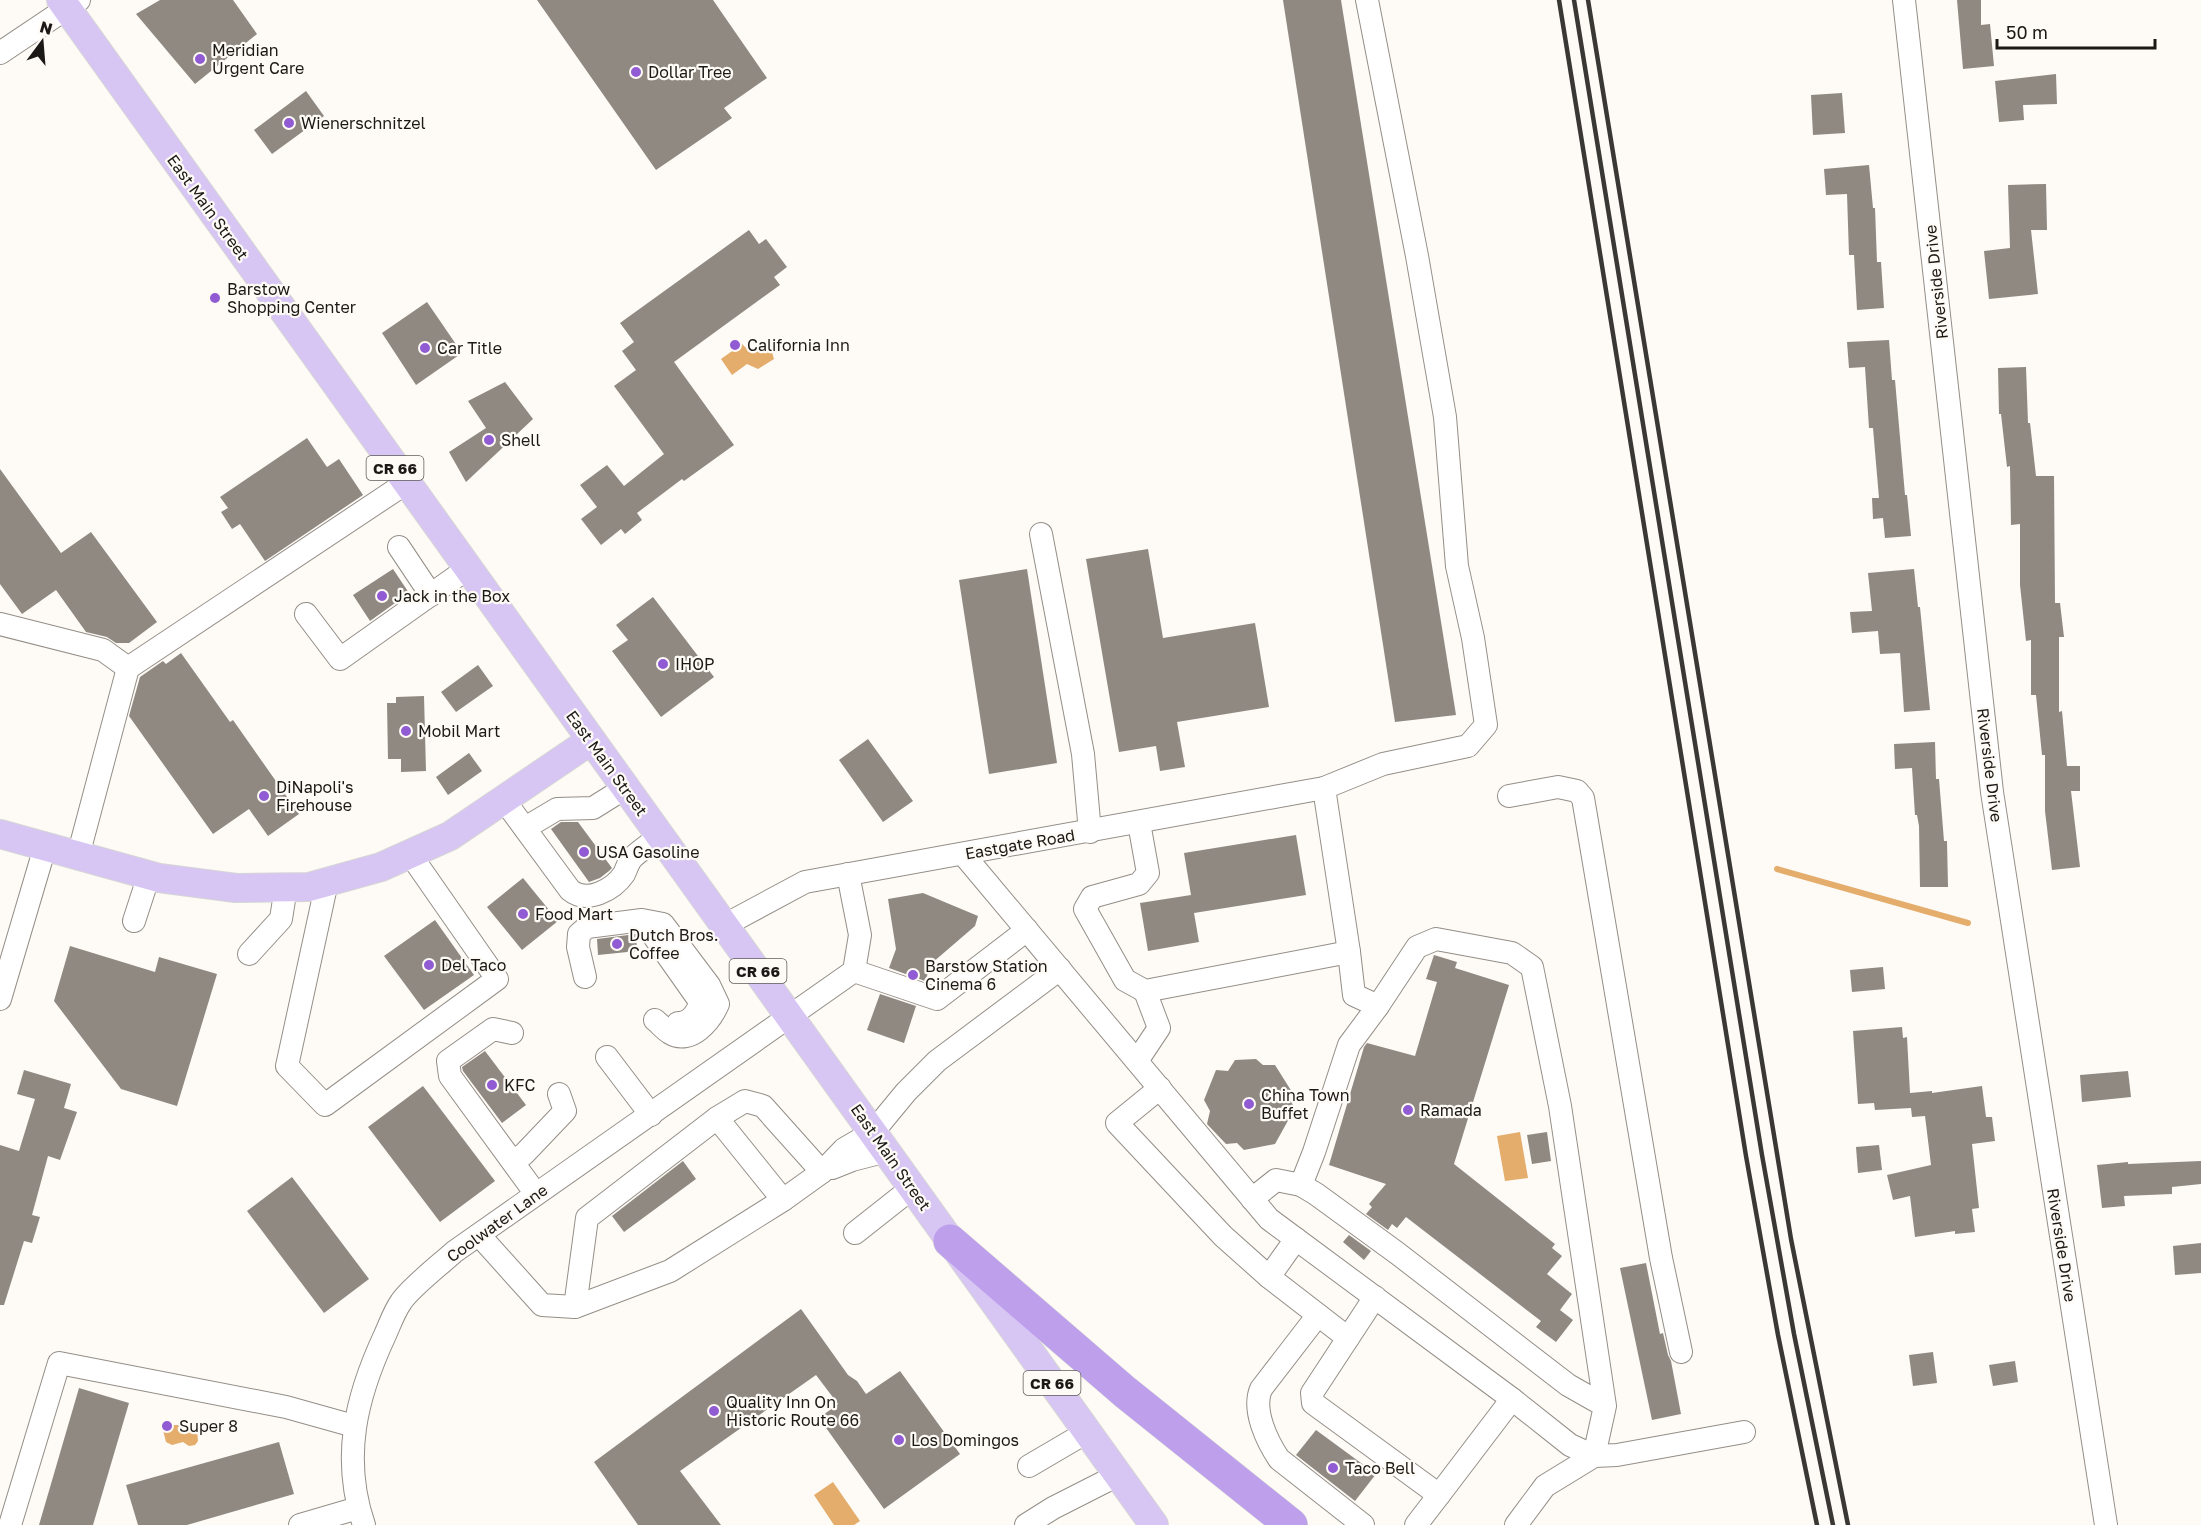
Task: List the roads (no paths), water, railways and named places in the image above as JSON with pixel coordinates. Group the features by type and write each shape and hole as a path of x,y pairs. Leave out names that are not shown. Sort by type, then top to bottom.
{"highway":[{"path":"950,1241 1134,1400 1292,1525"}],"main road":[{"name":"East Main Street","path":"69,3 467,569 1154,1525"},
{"path":"0,834 148,875 236,888 309,887 381,867 450,836 590,741"}],"street":[{"name":"Eastgate Road","path":"725,925 806,882 1324,788 1383,765 1468,746 1486,725 1473,638 1457,566 1445,417 1415,244 1367,0"},
{"name":"Riverside Drive","path":"1904,0 1992,792 2106,1525"},
{"path":"0,53 69,3"},
{"path":"78,856 128,668 406,483"},
{"path":"1041,534 1083,753 1090,832"},
{"path":"399,547 431,595"},
{"path":"306,614 340,659 467,569"},
{"path":"0,624 103,650 128,668"},
{"path":"1509,796 1558,786 1577,790 1583,798 1661,1258 1681,1352"},
{"path":"525,828 557,809 593,807 625,788"},
{"path":"1324,788 1354,996 1378,1006"},
{"path":"504,800 576,895 596,895 610,888 623,875 632,859 660,836"},
{"path":"1139,823 1148,873 1139,884 1092,897 1085,909 1125,980 1145,991 1349,952"},
{"path":"0,999 45,847"},
{"path":"327,882 287,1066 325,1105 497,980 410,854"},
{"path":"963,854 1269,1219 1512,1398 1570,1445 1594,1456 1617,1455 1744,1432"},
{"path":"848,874 860,935 854,971 937,999 1027,930"},
{"path":"134,921 148,875"},
{"path":"249,954 281,919 286,887"},
{"path":"585,977 578,948 579,934 587,927 642,920 701,1003 694,1016 682,1024 655,1020"},
{"path":"1301,1185 1349,1045 1378,1006 1417,946 1436,939 1512,952 1532,967 1560,1106 1605,1406 1594,1456 1545,1486 1516,1525"},
{"path":"479,1235 542,1305 575,1307 670,1271 783,1200 822,1172 852,1160 880,1142 906,1092 937,1060 1060,969"},
{"name":"Coolwater Lane","path":"361,1516 352,1452 354,1426 369,1369 401,1301 454,1252 854,971"},
{"path":"1137,1061 1159,1028 1145,991"},
{"path":"512,1034 492,1029 448,1061 450,1076 536,1194"},
{"path":"607,1057 651,1115"},
{"path":"1160,1088 1117,1124 1223,1236 1269,1277 1348,1338"},
{"path":"513,1162 524,1154 565,1111 559,1094"},
{"path":"575,1307 587,1218 717,1118 745,1101 763,1106 822,1172"},
{"path":"717,1118 783,1200"},
{"path":"1252,1199 1276,1180 1301,1185 1397,1253 1568,1385 1605,1406"},
{"path":"855,1233 912,1188"},
{"path":"1269,1277 1296,1239"},
{"path":"1375,1297 1312,1393 1313,1402 1439,1495"},
{"path":"1318,1315 1261,1389 1257,1398 1258,1407 1271,1448 1279,1459 1363,1525"},
{"path":"10,1525 59,1363 286,1407 354,1426"},
{"path":"1416,1525 1512,1398"},
{"path":"1029,1466 1087,1432"},
{"path":"1026,1525 1053,1508 1118,1475"},
{"path":"300,1525 361,1516"}],"waterway":[{"path":"1777,869 1968,923"}],"railway":[{"path":"1559,0 1746,1156 1778,1335 1817,1525"},
{"path":"1574,0 1762,1155 1794,1334 1833,1525"},
{"path":"1588,0 1791,1239 1848,1525"}],"place":[{"name":"Meridian Urgent Care","path":"200,59"},
{"name":"Dollar Tree","path":"636,72"},
{"name":"Wienerschnitzel","path":"289,123"},
{"name":"Barstow Shopping Center","path":"215,298"},
{"name":"California Inn","path":"735,345"},
{"name":"Car Title","path":"425,348"},
{"name":"Shell","path":"489,440"},
{"name":"Jack in the Box","path":"382,596"},
{"name":"IHOP","path":"663,664"},
{"name":"Mobil Mart","path":"406,731"},
{"name":"DiNapoli's Firehouse","path":"264,796"},
{"name":"USA Gasoline","path":"584,852"},
{"name":"Food Mart","path":"523,914"},
{"name":"Dutch Bros. Coffee","path":"617,944"},
{"name":"Del Taco","path":"429,965"},
{"name":"Barstow Station Cinema 6","path":"913,975"},
{"name":"KFC","path":"492,1085"},
{"name":"China Town Buffet","path":"1249,1104"},
{"name":"Ramada","path":"1408,1110"},
{"name":"Quality Inn On Historic Route 66","path":"714,1411"},
{"name":"Super 8","path":"167,1426"},
{"name":"Los Domingos","path":"899,1440"},
{"name":"Taco Bell","path":"1333,1468"}]}
